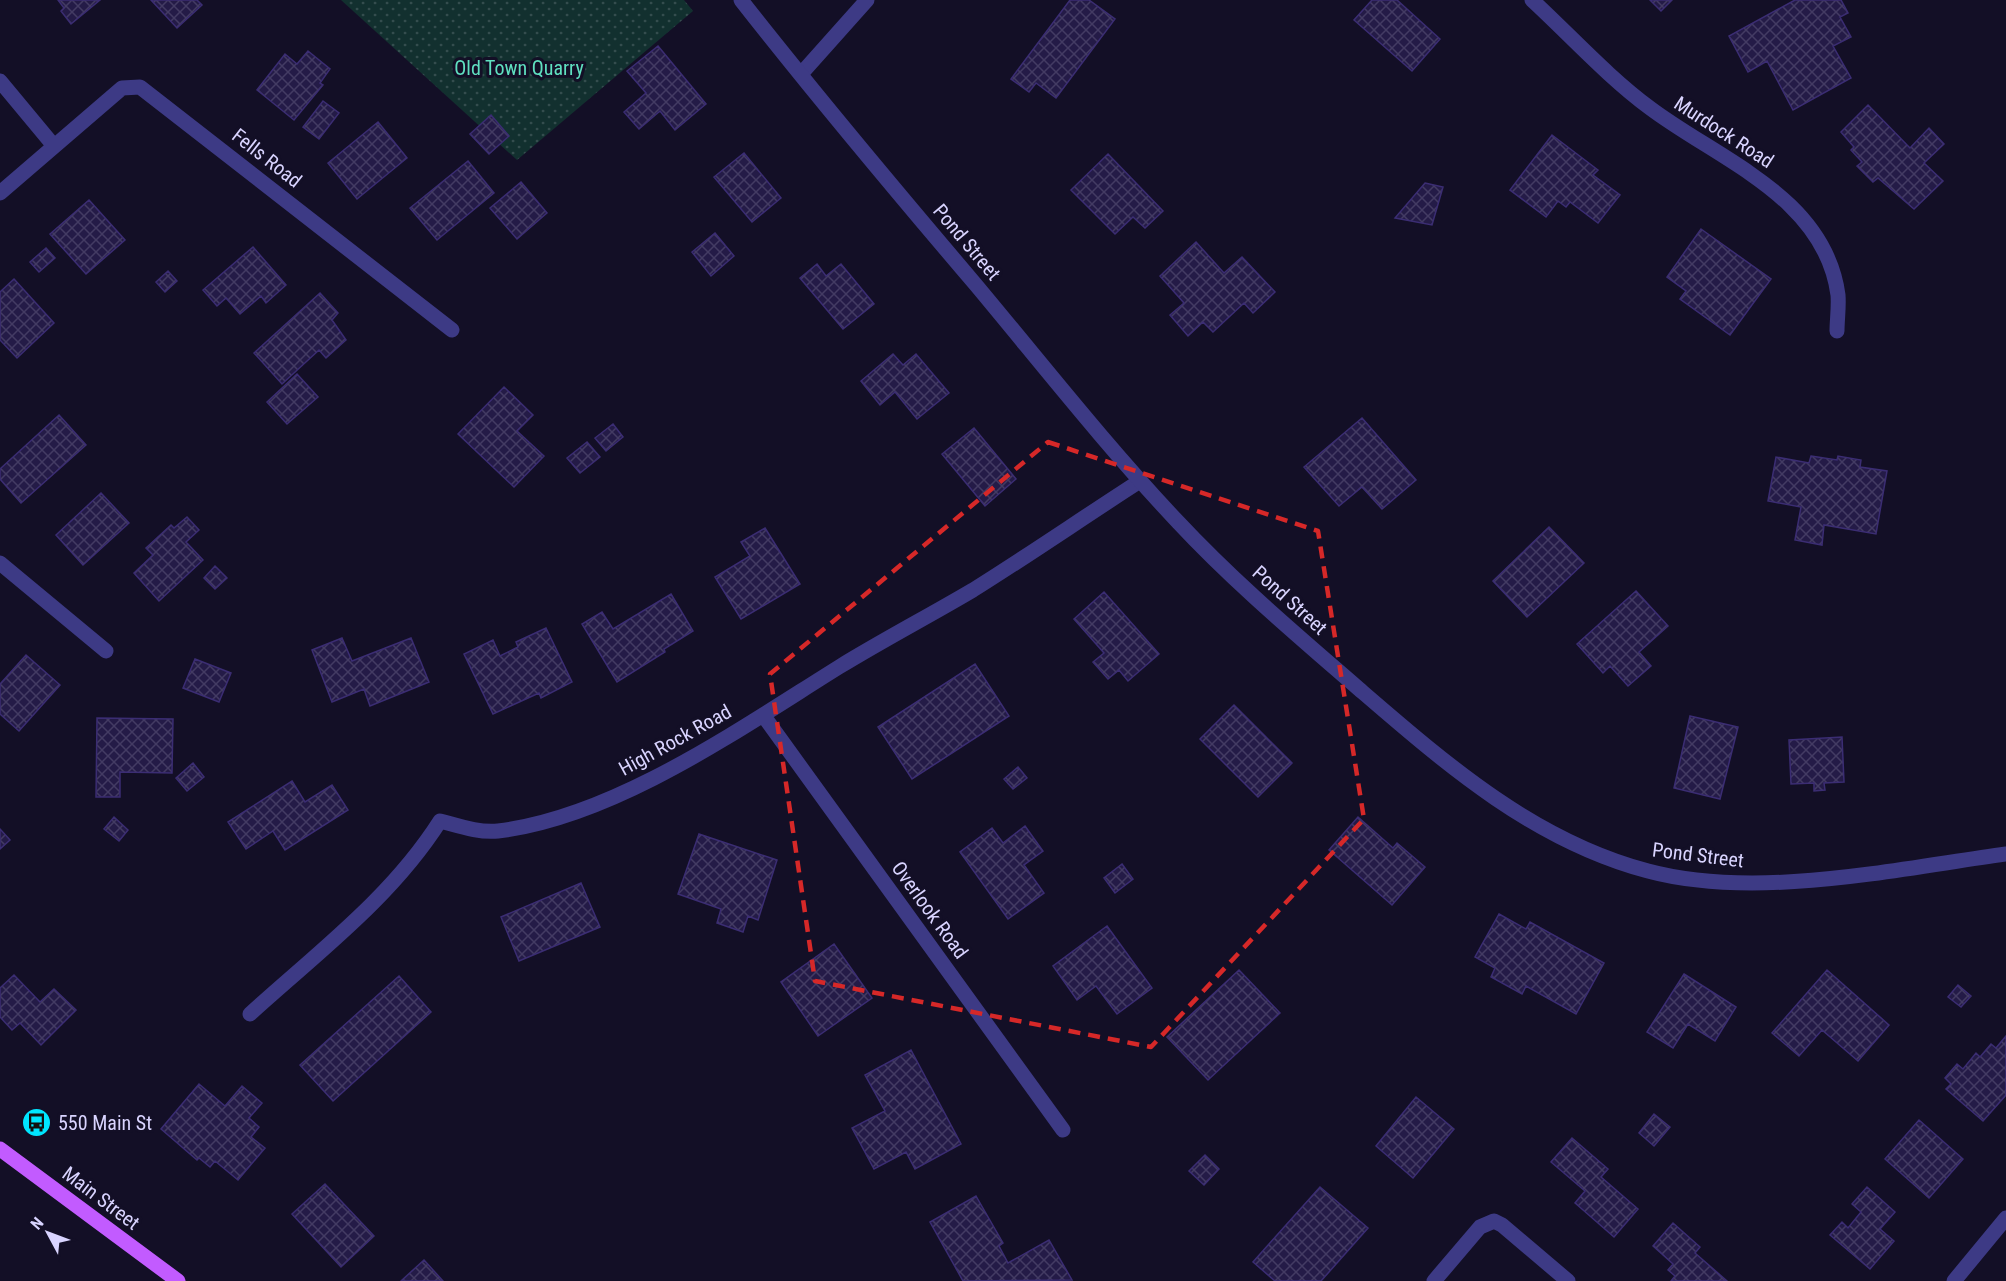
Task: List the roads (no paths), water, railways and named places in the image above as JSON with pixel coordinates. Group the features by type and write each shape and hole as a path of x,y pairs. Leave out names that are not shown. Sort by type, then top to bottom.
{"main road":[{"name":"Main Street","path":"0,1149 178,1281"}],"street":[{"name":"Pond Street","path":"741,0 1140,481 1260,602 1433,753 1520,815 1584,850 1651,872 1707,881 1739,882 1823,878 2006,854"},
{"path":"801,74 867,0"},
{"name":"Murdock Road","path":"1532,0 1648,107 1769,187 1801,217 1820,242 1831,268 1838,297 1837,331"},
{"path":"0,81 54,146"},
{"name":"Fells Road","path":"0,193 122,88 132,85 143,88 452,330"},
{"name":"High Rock Road","path":"250,1014 406,871 441,821 472,829 496,831 557,817 633,788 763,715 841,666 973,589 1140,481"},
{"path":"0,563 106,651"},
{"name":"Overlook Road","path":"763,715 1063,1130"},
{"path":"1954,1281 2006,1218"},
{"path":"1434,1281 1480,1227 1494,1221 1502,1225 1568,1281"}],"place":[{"name":"550 Main St","path":"37,1123"}],"park label":[{"name":"Old Town Quarry","path":"519,68"}]}
